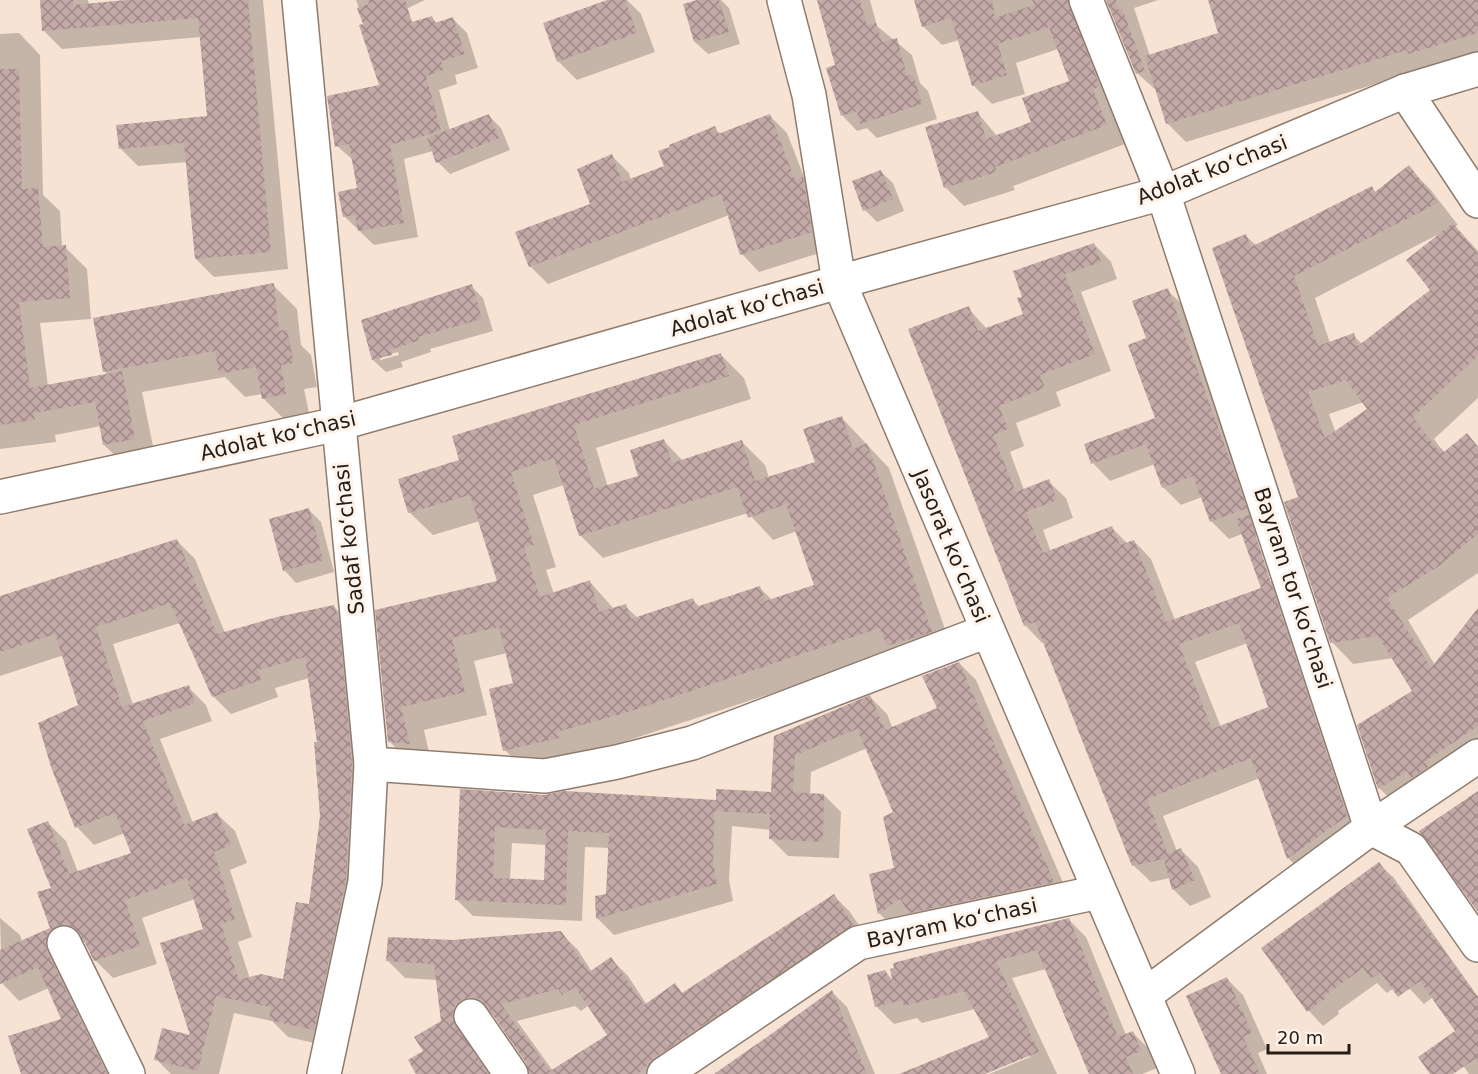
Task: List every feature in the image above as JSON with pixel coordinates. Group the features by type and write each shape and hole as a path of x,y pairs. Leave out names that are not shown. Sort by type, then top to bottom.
{"street":[{"name":"Sadaf koʻchasi","path":"299,0 371,764 365,882 324,1074"},
{"name":"Jasorat koʻchasi","path":"784,0 809,95 838,282 1178,1074"},
{"name":"Bayram tor koʻchasi","path":"1086,0 1163,194 1371,828"},
{"name":"Adolat koʻchasi","path":"0,497 338,424 838,282 1163,194 1405,91 1478,69"},
{"path":"1405,91 1478,201"},
{"path":"371,764 545,776 617,762 692,743 987,630"},
{"path":"1145,995 1371,828 1478,756"},
{"path":"1371,828 1411,849 1478,945"},
{"name":"Bayram koʻchasi","path":"663,1074 698,1064 858,943 1100,892"},
{"path":"64,943 128,1074"},
{"path":"471,1016 511,1074"}],"building":[{"path":"40,0 73,0 73,5 126,0 248,0 271,252 195,259 184,143 119,149 116,125 207,116 198,18 42,31"},
{"path":"368,0 405,0 412,22 432,16 435,23 453,17 465,54 441,61 444,70 426,76 441,131 390,145 404,223 358,231 355,215 343,217 338,192 357,188 349,144 335,147 327,96 379,85 359,25 363,24 357,8 369,4"},
{"path":"607,0 625,0 637,33 557,62 543,23"},
{"path":"697,0 719,0 729,32 694,42 683,4"},
{"path":"817,0 860,0 867,25 876,23 882,42 897,38 907,76 913,74 922,104 860,124 857,111 841,116 826,68 835,65"},
{"path":"914,0 992,0 995,18 1034,5 1032,0 1068,0 1100,87 1093,89 1107,125 995,167 997,172 944,188 925,127 978,111 986,139 1031,122 1022,98 1069,81 1049,27 998,44 1007,75 972,86 951,18 922,27"},
{"path":"1106,0 1116,0 1118,10 1122,8 1145,71 1136,74"},
{"path":"1208,0 1478,0 1478,33 1408,54 1407,50 1166,124 1145,56 1218,33"},
{"path":"0,69 19,69 22,189 38,188 43,247 66,245 70,298 19,302 30,388 122,371 135,439 103,445 95,402 34,413 35,420 0,425"},
{"path":"489,114 499,138 436,163 427,138"},
{"path":"770,114 795,180 803,177 812,232 740,255 721,194 529,267 515,232 590,204 577,169 612,154 622,182 664,166 658,151 670,147 669,145 715,126 718,134"},
{"path":"1409,165 1438,203 1294,276 1318,346 1354,333 1358,346 1430,290 1406,260 1453,223 1478,254 1478,356 1413,417 1438,450 1441,448 1444,452 1467,433 1478,447 1478,534 1439,566 1387,598 1431,668 1478,608 1478,726 1426,761 1428,767 1411,778 1407,771 1378,789 1357,725 1412,691 1378,636 1330,643 1284,502 1298,497 1212,248 1246,234 1251,247 1372,186 1375,192","holes":["1346,380 1367,409 1325,438 1308,392"]},
{"path":"881,170 893,199 863,211 852,181"},
{"path":"1094,243 1101,262 1065,274 1095,354 1040,375 1045,388 999,406 1008,429 993,435 1016,492 1049,479 1057,500 1026,512 1043,553 1112,526 1120,545 1134,540 1166,622 1261,588 1236,519 1249,515 1347,816 1287,859 1251,758 1147,799 1168,854 1181,848 1195,880 1172,890 1164,859 1132,866 1035,622 1024,626 908,329 969,306 978,331 1023,314 1017,298 1022,297 1013,271","holes":["1239,623 1268,707 1212,729 1179,644"]},
{"path":"274,283 279,331 287,329 294,363 281,365 286,394 262,399 256,367 219,374 215,351 103,372 93,318"},
{"path":"472,284 482,319 418,337 420,340 390,350 392,355 372,360 361,320"},
{"path":"1168,288 1247,508 1210,522 1193,476 1162,488 1146,444 1091,464 1084,444 1155,418 1128,345 1146,338 1132,301"},
{"path":"721,353 729,376 574,425 594,489 638,476 630,450 664,439 672,463 742,440 755,481 815,462 803,429 842,416 853,449 867,443 932,632 887,646 880,628 628,712 557,732 559,738 503,751 489,689 513,683 499,627 452,638 465,692 401,707 410,744 388,742 375,610 497,581 470,495 408,513 398,479 459,460 452,436","holes":["554,458 579,536 737,487 748,518 786,504 814,585 765,601 760,586 696,607 693,598 631,619 626,604 599,612 590,580 540,597 524,547 534,545 511,472"]},
{"path":"309,508 323,560 283,571 269,519"},
{"path":"177,539 217,634 277,617 334,605 339,619 352,764 346,880 314,1030 269,1020 271,1007 216,996 198,1071 154,1060 162,1028 190,1035 160,943 203,929 187,878 125,900 140,946 94,961 81,935 74,927 66,924 56,926 49,932 45,941 47,951 107,1074 21,1074 8,1036 61,1019 38,967 0,984 0,950 50,928 37,892 51,888 27,829 48,821 69,874 131,853 115,813 75,828 51,767 38,723 78,705 55,634 0,652 0,596","holes":["170,603 212,697 261,680 258,670 305,657 317,742 314,742 320,816 309,904 296,902 283,979 261,974 239,980 221,924 235,919 214,852 231,845 217,812 184,825 143,721 195,703 189,685 122,707 96,627"]},
{"path":"959,662 1054,882 909,913 900,899 878,914 869,874 894,868 883,817 893,812 857,729 795,755 793,792 824,794 823,842 769,839 770,814 715,811 715,804 713,862 717,884 596,919 595,896 606,894 609,833 568,831 566,905 455,900 460,789 544,795 564,791 716,800 716,789 771,792 774,736 870,695 885,730 937,708 922,676","holes":["495,827 546,830 544,880 493,878"]},
{"path":"1478,791 1478,912 1419,831"},
{"path":"1379,862 1478,997 1478,1063 1475,1059 1453,1074 1430,1074 1418,1057 1455,1031 1420,981 1398,997 1380,972 1371,979 1363,968 1324,996 1326,998 1307,1012 1261,948"},
{"path":"834,894 853,925 654,1058 638,1074 529,1074 526,1063 486,1005 480,999 470,997 461,1000 454,1007 452,1018 488,1074 416,1074 408,1060 423,1051 414,1037 441,1021 434,964 386,961 388,937 452,940 561,931 589,972 611,957 644,1005 675,983 682,993","holes":["575,987 607,1035 550,1071 501,1004 558,989 562,995"]},
{"path":"1069,918 1118,1037 1133,1031 1141,1051 1126,1057 1133,1074 1089,1074 1037,950 996,961 1039,1052 985,1074 899,1074 989,1037 964,991 904,1006 902,1000 875,1007 867,975 885,970 893,983 890,969 894,968 893,963"},
{"path":"1227,977 1252,1033 1243,1037 1260,1074 1221,1074 1186,996"},
{"path":"832,990 867,1074 714,1074 774,1032"}]}
